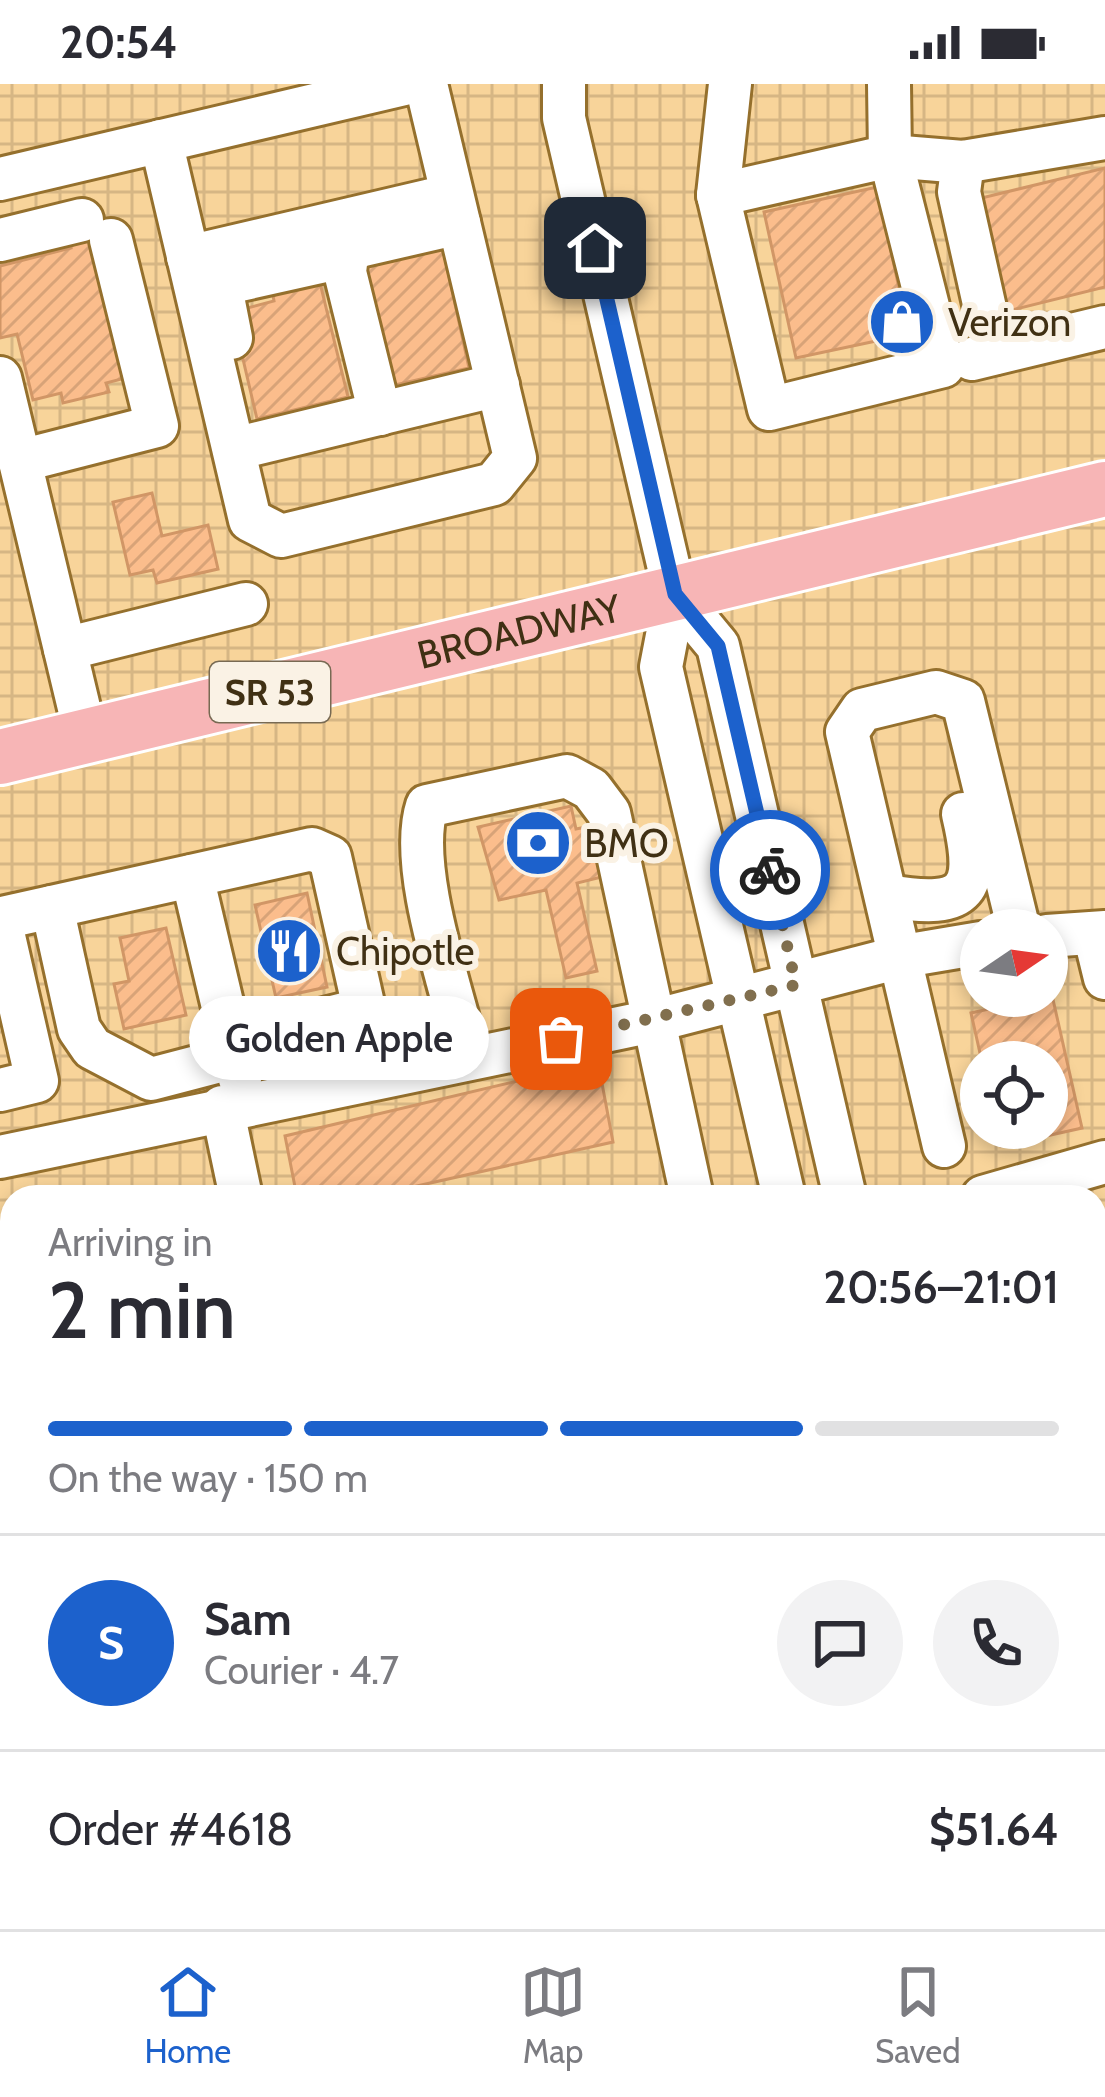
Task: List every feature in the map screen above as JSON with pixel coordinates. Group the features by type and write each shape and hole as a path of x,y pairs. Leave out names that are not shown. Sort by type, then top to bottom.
{"main road":[{"name":"BROADWAY","path":"0,757 1105,489"}],"street":[{"path":"0,179 404,84"},
{"path":"325,242 231,283 221,292 245,446 250,520 281,536 494,484 515,458 426,84"},
{"path":"564,84 565,118 675,594 661,668 781,1185"},
{"path":"730,84 718,195 769,409 1105,326"},
{"path":"889,84 890,156 943,366"},
{"path":"718,195 890,156 963,162 1105,138"},
{"path":"161,141 188,256 245,446"},
{"path":"963,162 959,192 995,353"},
{"path":"188,256 325,242 456,209"},
{"path":"372,416 345,272 347,255 359,246 456,209"},
{"path":"0,240 97,230 157,426 20,460"},
{"path":"325,242 372,416"},
{"path":"0,378 86,737"},
{"path":"245,446 498,385"},
{"path":"675,594 718,646 842,1185"},
{"path":"65,649 246,604"},
{"path":"888,896 930,904 955,899 967,888 974,860 936,692"},
{"path":"944,1146 904,956 847,732 862,710 936,692 963,701 1014,909"},
{"path":"468,1057 431,899 420,829 428,806 567,776 604,803 689,1185"},
{"path":"92,1048 75,1071 19,1086 1,918 312,849 330,857 379,1075"},
{"path":"192,876 235,1057 240,1185"},
{"path":"52,907 79,1029 92,1048 151,1079 235,1057 256,1036 364,1010"},
{"path":"1068,934 1100,932 1105,978"},
{"path":"0,1157 234,1104 653,1021 904,956 960,947"},
{"path":"1024,1185 1105,1162"}],"shaded area":[{"path":"0,84 1105,84 1105,1185 0,1185"}],"building":[{"path":"1105,168 1105,287 996,314 969,201"},
{"path":"877,187 909,334 796,358 764,212"},
{"path":"98,233 133,376 106,383 109,392 63,403 61,393 33,400 17,334 0,338 0,266 71,248 69,240"},
{"path":"443,249 469,368 382,388 356,269"},
{"path":"319,279 348,397 257,419 232,312 274,301 272,290"},
{"path":"152,493 162,536 208,525 218,569 157,583 153,570 130,575 113,502"},
{"path":"571,806 576,829 591,826 602,877 577,883 597,971 566,978 546,890 499,900 478,827"},
{"path":"307,893 327,987 276,998 255,905"},
{"path":"166,928 186,1015 124,1029 114,984 129,981 120,938"},
{"path":"972,1017 1057,1017 1062,1041 977,1041"},
{"path":"598,1062 613,1142 421,1185 295,1185 285,1136"},
{"path":"1068,1066 1082,1128 1068,1131"}],"way so far":[{"path":"561,1039 796,985 770,870"}],"place":[{"name":"Verizon","path":"902,322"},
{"name":"BMO","path":"538,843"},
{"name":"Chipotle","path":"289,951"},
{"name":"Golden Apple","path":"561,1039"}],"route":[{"path":"595,248 675,594 718,646 770,870"}]}
